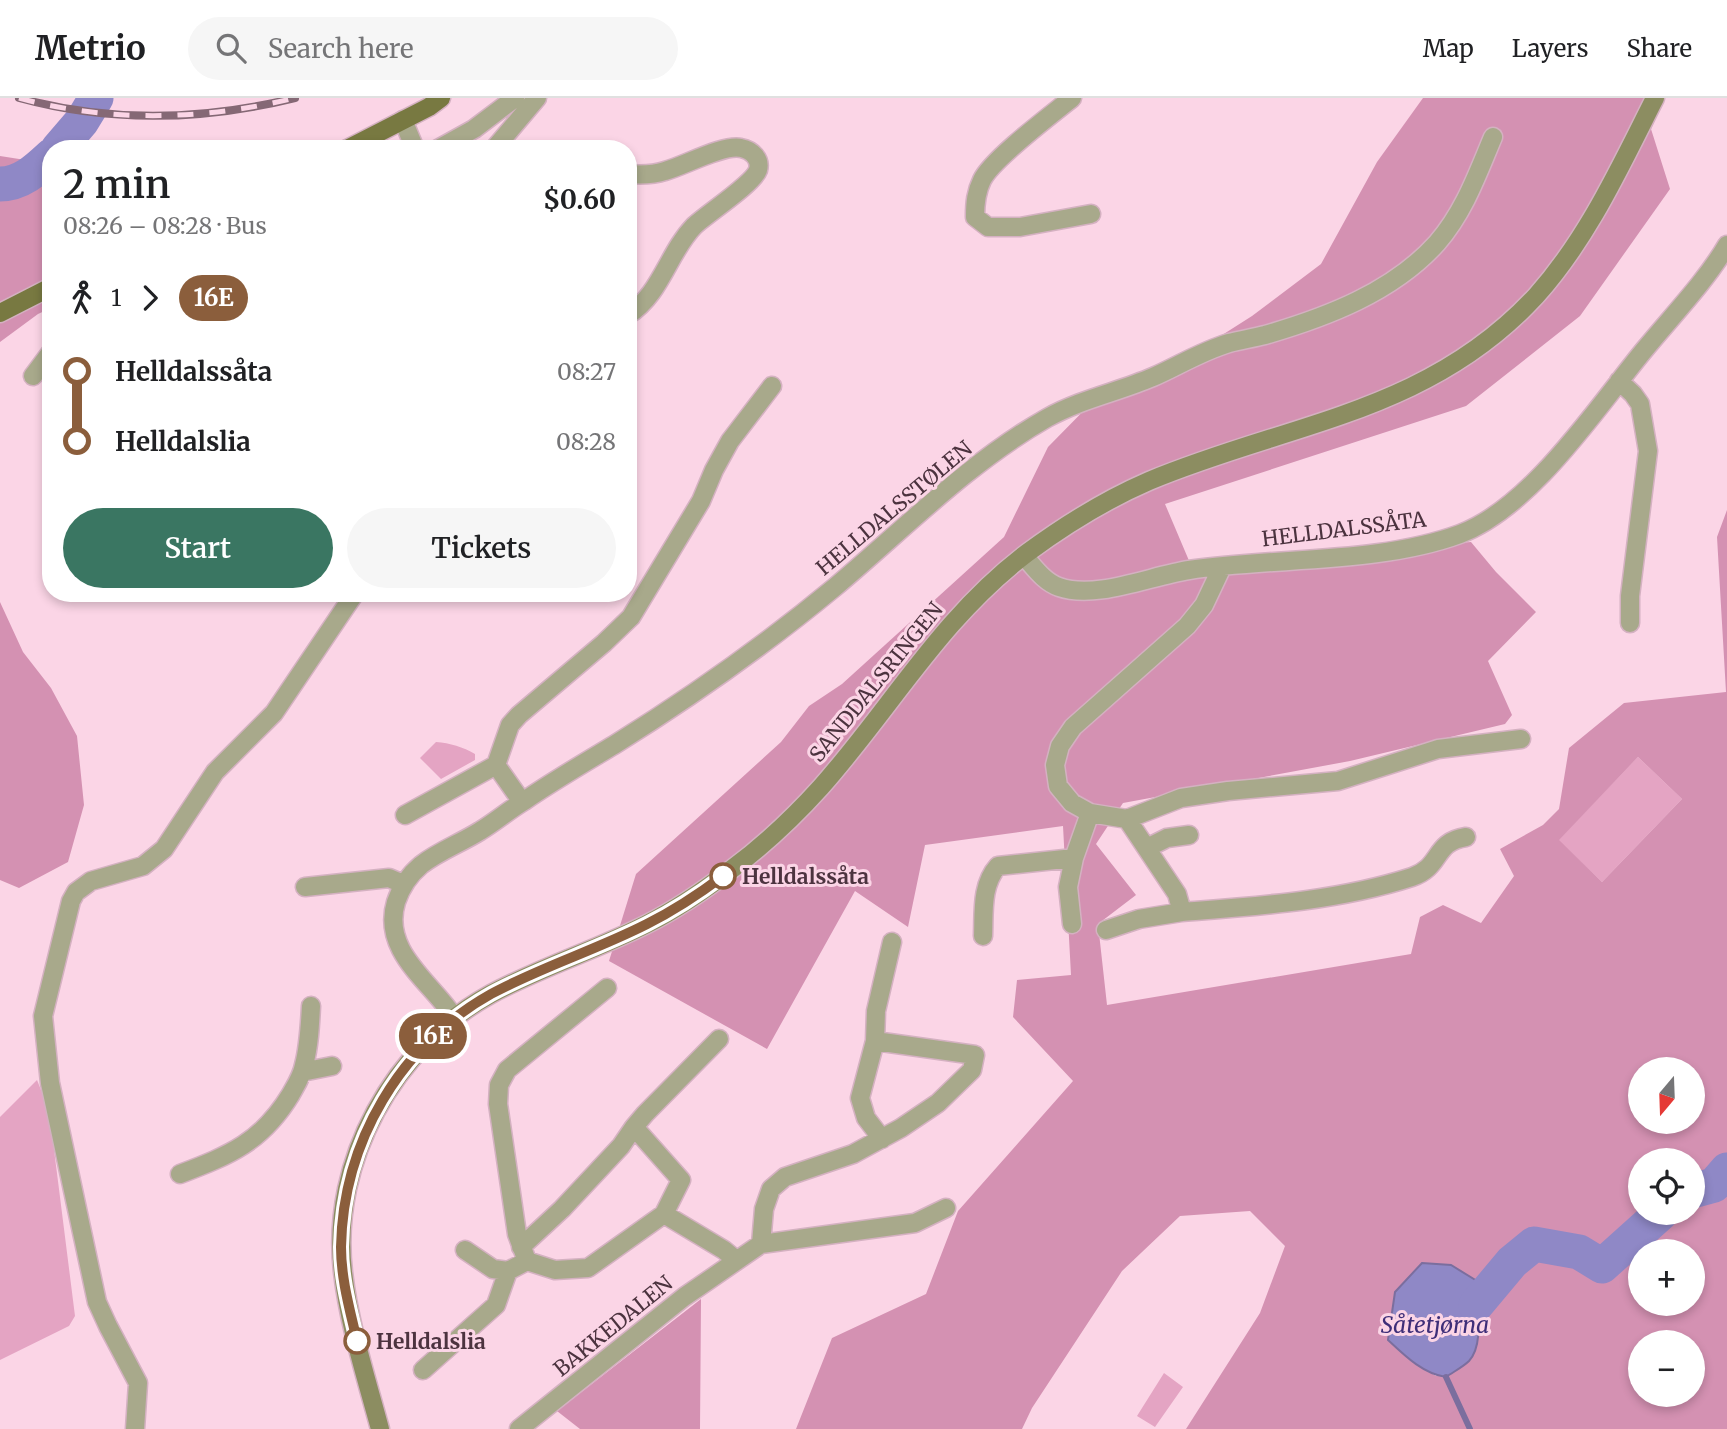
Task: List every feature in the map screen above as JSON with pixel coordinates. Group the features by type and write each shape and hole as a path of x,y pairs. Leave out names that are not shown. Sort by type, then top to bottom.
{"main road":[{"path":"365,140 441,98"},
{"name":"SANDDALSRINGEN","path":"380,1429 343,1273 341,1248 347,1188 354,1161 377,1108 414,1056 454,1017 522,979 647,924 710,885 745,859 789,821 821,788 958,616 1024,556 1089,511 1150,481 1366,408 1424,382 1458,361 1509,322 1556,272 1591,222 1655,98"},
{"path":"0,313 42,292"}],"street":[{"path":"454,140 474,129 515,98"},
{"path":"502,140 537,98"},
{"path":"1072,98 1001,158 983,177 975,198 975,217 988,227 1020,227 1091,214"},
{"path":"404,120 412,140"},
{"name":"HELLDALSSTØLEN","path":"403,884 421,865 480,831 671,709 759,647 833,588 964,475 1047,418 1087,399 1155,377 1228,343 1291,326 1381,289 1428,252 1456,217 1469,196 1493,137"},
{"path":"637,173 663,172 738,147 750,151 757,158 759,168 754,178 705,215 691,230 651,294 637,308"},
{"name":"HELLDALSSÅTA","path":"1024,556 1044,578 1058,587 1078,591 1098,590 1183,571 1415,547 1462,533 1503,510 1550,466 1727,245"},
{"path":"33,376 42,364"},
{"path":"1619,381 1640,404 1648,451 1630,596 1630,623"},
{"path":"405,815 496,765 510,725 519,715 631,617 701,501 730,441 772,386"},
{"path":"1222,567 1205,604 1186,626 1073,727 1060,746 1055,765 1058,786 1072,803 1090,813 1127,819 1181,798 1338,781 1438,749 1521,739"},
{"path":"135,1429 138,1382 97,1302 50,1083 43,1016 67,914 76,892 82,886 90,881 144,866 164,849 215,772 274,713 349,602"},
{"path":"496,765 522,802"},
{"path":"1072,924 1068,887 1073,858 1090,813"},
{"path":"1127,819 1177,894 1182,912"},
{"path":"1147,848 1167,838 1189,835"},
{"path":"1106,930 1139,919 1182,912 1310,900 1368,889 1415,876 1429,868 1446,843 1466,837"},
{"path":"983,936 985,889 989,876 998,866 1073,858"},
{"path":"305,887 389,878 403,884 395,906 393,928 405,958 454,1017"},
{"path":"882,1139 866,1118 860,1098 875,1041 876,1011 892,942"},
{"path":"524,1254 498,1104 499,1085 507,1070 607,988"},
{"path":"180,1174 256,1138 268,1127 302,1073 309,1039 311,1006"},
{"path":"423,1370 496,1305 508,1271 621,1146 645,1114 719,1039"},
{"path":"761,1244 764,1209 771,1189 785,1177 853,1154 882,1139 938,1103 972,1070 975,1055 875,1041"},
{"path":"302,1073 332,1066"},
{"path":"524,1254 555,1270 588,1268 664,1214 681,1180 634,1127"},
{"name":"BAKKEDALEN","path":"519,1429 684,1297 761,1244 915,1223 946,1208"},
{"path":"664,1214 736,1260"},
{"path":"465,1250 493,1269 508,1271"}],"shaded area":[{"path":"1423,98 1665,98 1651,129 1670,189 1580,316 1466,406 1165,504 1190,563 1471,542 1536,612 1488,661 1512,715 1505,724 1350,761 1123,803 1096,844 1136,895 1098,924 1107,1005 1411,954 1420,917 1443,905 1481,923 1514,876 1500,849 1543,825 1559,809 1569,748 1624,703 1726,692 1717,537 1727,510 1727,1429 1186,1429 1260,1313 1285,1246 1250,1211 1180,1216 1122,1271 1032,1408 1022,1429 796,1429 832,1338 926,1294 958,1211 1073,1081 1013,1017 1017,980 1071,975 1063,826 925,845 908,927 855,891 767,1049 609,961 636,874 781,742 809,706 842,684 1004,537 1048,447 1105,389 1197,351 1252,316 1321,264 1377,162","holes":["1638,757 1682,799 1602,882 1559,840","1477,1282 1476,1305 1480,1335 1436,1376 1410,1360 1388,1339"]},
{"path":"0,156 42,163 42,312 0,342"},
{"path":"0,602 23,652 51,688 77,736 84,805 68,862 19,888 0,880"},
{"path":"436,742 466,749 475,754 475,760 441,779 420,758"},
{"path":"1638,757 1682,799 1602,882 1558,840"},
{"path":"37,1080 49,1110 75,1316 69,1326 0,1360 0,1117"},
{"path":"701,1299 700,1429 580,1429 557,1411"},
{"path":"1164,1373 1183,1387 1155,1427 1137,1416"}],"water":[{"name":"Såtetjørna","path":"1422,1263 1451,1265 1477,1281 1477,1345 1469,1361 1446,1377 1422,1368 1388,1340 1395,1292"}],"waterway":[{"path":"66,140 96,98"},
{"path":"0,184 15,182 42,164"},
{"path":"1705,1187 1714,1185 1727,1170"},
{"path":"1476,1305 1512,1262 1534,1244 1579,1252 1602,1266 1648,1225"},
{"path":"1446,1377 1470,1429"}],"railway":[{"path":"19,98 88,112 157,116 227,111 295,98"}],"bus line":[{"name":"16E","path":"357,1341 348,1305 341,1248 347,1188 363,1136 396,1078 433,1036 454,1017 522,979 647,924 723,876"}],"place":[{"name":"Helldalssåta","path":"723,876"},
{"name":"Helldalslia","path":"357,1341"}]}
